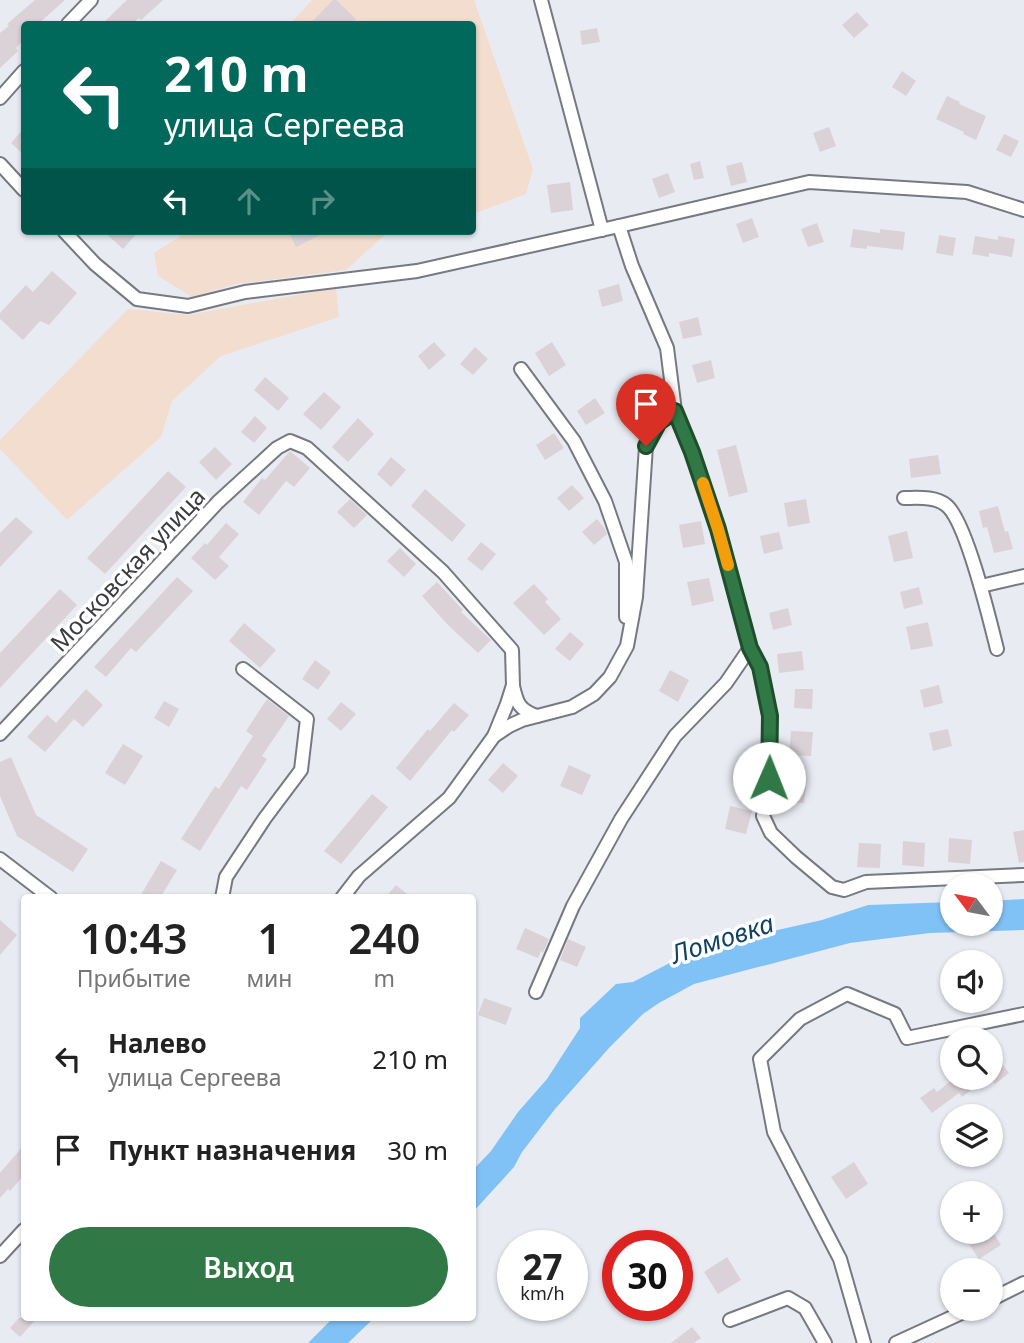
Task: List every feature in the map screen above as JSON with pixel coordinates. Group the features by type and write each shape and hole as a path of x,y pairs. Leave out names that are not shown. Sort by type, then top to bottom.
{"street":[{"path":"71,21 91,0"},
{"path":"541,0 602,230"},
{"path":"0,97 21,74"},
{"path":"0,164 21,187"},
{"path":"68,235 95,264 137,299 188,306 245,292 417,271 810,182 967,192 1024,210"},
{"path":"620,226 632,265 667,348 675,411 718,529 750,648 760,667 770,716 769,778 763,816 771,832 832,887 844,890 866,882 1024,875"},
{"path":"521,369 574,441 605,501 626,562 626,646"},
{"path":"494,737 509,726 572,707 594,694 610,677 626,646 636,597 646,446 659,422 675,411"},
{"name":"Московская улица","path":"0,734 218,502 277,448 290,441 307,448 452,581 512,650 513,685"},
{"path":"904,498 929,499 946,504 956,516 981,586 997,649"},
{"path":"981,586 1024,576"},
{"path":"536,992 573,906 621,819 675,736 726,683 750,648"},
{"path":"223,894 226,877 301,770 307,719 243,669"},
{"path":"513,685 516,700 521,707 537,716"},
{"path":"345,894 359,876 449,798 494,737 513,685"},
{"path":"0,859 46,894"},
{"path":"864,1343 840,1259 774,1132 760,1059 800,1019 847,994 895,1014 907,1038 1024,1014"},
{"path":"0,1256 21,1233"},
{"path":"1003,1294 1024,1283"},
{"path":"730,1320 788,1298 804,1308 825,1343"},
{"path":"896,1343 944,1321"}],"shaded area":[{"path":"312,0 474,0 533,169 526,194 476,213 476,21 293,21"},
{"path":"182,235 385,235 346,270 236,284 192,297 158,276 154,253"},
{"path":"336,288 339,317 221,356 172,401 161,437 67,520 0,449 0,440 128,309 188,315"}],"water":[{"path":"1024,899 1024,930 1003,931 1003,900"},
{"path":"940,902 940,933 850,943 694,984 659,1003 643,1014 609,1048 555,1109 522,1152 514,1167 476,1209 476,1167 547,1079 580,1028 580,1018 616,984 633,982 689,953 822,920 868,905"},
{"path":"330,1321 371,1321 348,1343 308,1343"}],"building":[{"path":"35,0 65,0 41,21 21,21 21,42 16,48 18,51 0,68 0,33 9,26 7,24"},
{"path":"127,0 163,0 141,20 105,21"},
{"path":"333,0 356,19 354,21 313,21"},
{"path":"857,12 869,25 854,38 842,25"},
{"path":"597,28 600,42 582,45 580,31"},
{"path":"902,71 916,81 906,96 892,87"},
{"path":"947,96 986,116 976,140 936,119"},
{"path":"829,127 836,146 820,152 813,133"},
{"path":"21,131 21,152 11,143"},
{"path":"1004,134 1019,141 1011,157 996,150"},
{"path":"700,161 704,178 694,180 690,164"},
{"path":"742,162 747,182 731,186 726,166"},
{"path":"668,173 675,192 659,198 652,179"},
{"path":"570,182 573,210 551,213 547,185"},
{"path":"752,218 759,237 743,243 736,224"},
{"path":"817,223 824,242 808,247 801,229"},
{"path":"853,229 880,233 880,229 905,232 903,250 850,247"},
{"path":"107,235 135,235 123,249"},
{"path":"290,235 320,235 296,247"},
{"path":"939,235 956,238 953,256 936,253"},
{"path":"975,236 998,240 998,236 1015,239 1012,257 989,253 989,257 972,254"},
{"path":"52,271 77,293 49,325 40,321 23,340 0,319 0,313 26,285 33,292"},
{"path":"619,284 623,301 602,307 598,290"},
{"path":"698,317 702,335 683,339 679,322"},
{"path":"434,342 446,355 429,370 418,356"},
{"path":"552,342 566,365 549,376 535,353"},
{"path":"475,347 488,359 473,375 460,364"},
{"path":"711,360 715,378 697,383 692,365"},
{"path":"265,377 289,398 278,411 254,390"},
{"path":"324,392 341,407 321,430 303,414"},
{"path":"595,398 605,413 586,425 577,411"},
{"path":"255,416 267,428 254,443 241,432"},
{"path":"358,418 374,434 348,462 332,447"},
{"path":"554,433 564,448 545,460 536,445"},
{"path":"736,445 748,492 729,497 717,450"},
{"path":"215,447 232,464 216,480 199,462"},
{"path":"290,451 310,468 294,487 286,481 259,515 243,502 262,478 265,480"},
{"path":"938,455 941,474 911,478 909,459"},
{"path":"391,457 406,470 391,487 377,474"},
{"path":"168,471 186,487 105,574 87,558"},
{"path":"572,485 584,498 569,511 557,498"},
{"path":"425,489 466,525 452,542 411,506"},
{"path":"350,499 367,515 354,528 337,512"},
{"path":"806,499 810,523 788,527 784,503"},
{"path":"998,506 1013,549 994,553 987,527 983,528 979,511"},
{"path":"16,517 33,532 0,567 0,533"},
{"path":"597,519 607,534 594,545 582,532"},
{"path":"701,521 705,544 683,548 679,525"},
{"path":"226,523 239,534 219,557 229,566 215,580 191,558 205,543 207,545"},
{"path":"907,531 913,558 894,562 888,536"},
{"path":"779,532 783,549 764,554 760,536"},
{"path":"481,542 496,554 482,571 467,559"},
{"path":"400,548 416,564 404,577 387,561"},
{"path":"177,577 193,591 136,652 131,648 106,677 94,667"},
{"path":"709,578 714,601 692,606 687,582"},
{"path":"437,582 463,610 461,612 491,640 478,653 422,596"},
{"path":"534,584 548,599 545,602 561,619 544,635 513,603"},
{"path":"919,587 923,604 904,609 900,592"},
{"path":"60,589 77,605 0,688 0,653"},
{"path":"788,608 792,625 773,630 769,613"},
{"path":"928,622 933,646 911,650 906,627"},
{"path":"244,623 276,650 260,668 229,641"},
{"path":"570,632 584,644 570,661 555,649"},
{"path":"802,651 804,670 779,673 777,654"},
{"path":"315,660 331,672 318,690 302,679"},
{"path":"670,670 689,680 678,702 659,691"},
{"path":"939,685 943,703 924,708 920,690"},
{"path":"86,689 103,705 83,727 74,719 45,752 27,737 47,715 56,723"},
{"path":"795,689 813,689 812,709 794,708"},
{"path":"267,699 289,716 262,756 267,759 247,790 241,786 200,851 181,839 215,786 219,789 253,736 246,731"},
{"path":"164,701 179,709 169,727 154,718"},
{"path":"341,702 356,714 341,731 327,719"},
{"path":"454,703 469,715 454,732 452,730 410,781 396,768"},
{"path":"948,729 952,746 933,751 929,733"},
{"path":"791,731 813,732 811,756 789,755"},
{"path":"123,744 143,756 125,785 105,773"},
{"path":"11,757 36,815 88,849 73,872 17,836 0,796 0,762"},
{"path":"503,763 518,776 503,793 488,780"},
{"path":"569,765 591,775 582,795 560,786"},
{"path":"786,784 806,786 804,803 785,802"},
{"path":"372,794 388,807 341,864 324,851"},
{"path":"730,806 752,811 746,834 725,829"},
{"path":"1024,830 1024,862 1019,863 1013,832"},
{"path":"949,838 972,840 970,864 948,862"},
{"path":"903,841 925,843 924,867 902,865"},
{"path":"859,843 881,844 880,868 857,867"},
{"path":"161,861 177,870 162,894 141,894"},
{"path":"396,885 407,894 388,894"},
{"path":"0,920 17,935 0,955"},
{"path":"525,928 549,939 538,958 516,949"},
{"path":"568,939 586,947 577,967 560,960"},
{"path":"484,998 512,1008 506,1025 478,1015"},
{"path":"1003,1065 1009,1073 1003,1078"},
{"path":"934,1088 937,1092 940,1090 971,1090 962,1097 959,1093 940,1104 932,1113 920,1098"},
{"path":"21,1148 21,1178 0,1198 0,1173"},
{"path":"854,1162 868,1184 846,1199 831,1177"},
{"path":"969,1244 1001,1245 981,1258"},
{"path":"727,1257 741,1280 718,1294 704,1272"},
{"path":"19,1318 21,1321 34,1321 20,1337 10,1328"},
{"path":"692,1327 701,1338 694,1343 671,1343"}],"slow traffic":[{"path":"703,483 728,565"}],"route":[{"path":"646,446 659,422 675,411 718,529 750,648 760,667 770,716 769,778"}],"water label":[{"name":"Ломовка","path":"722,938"}]}
